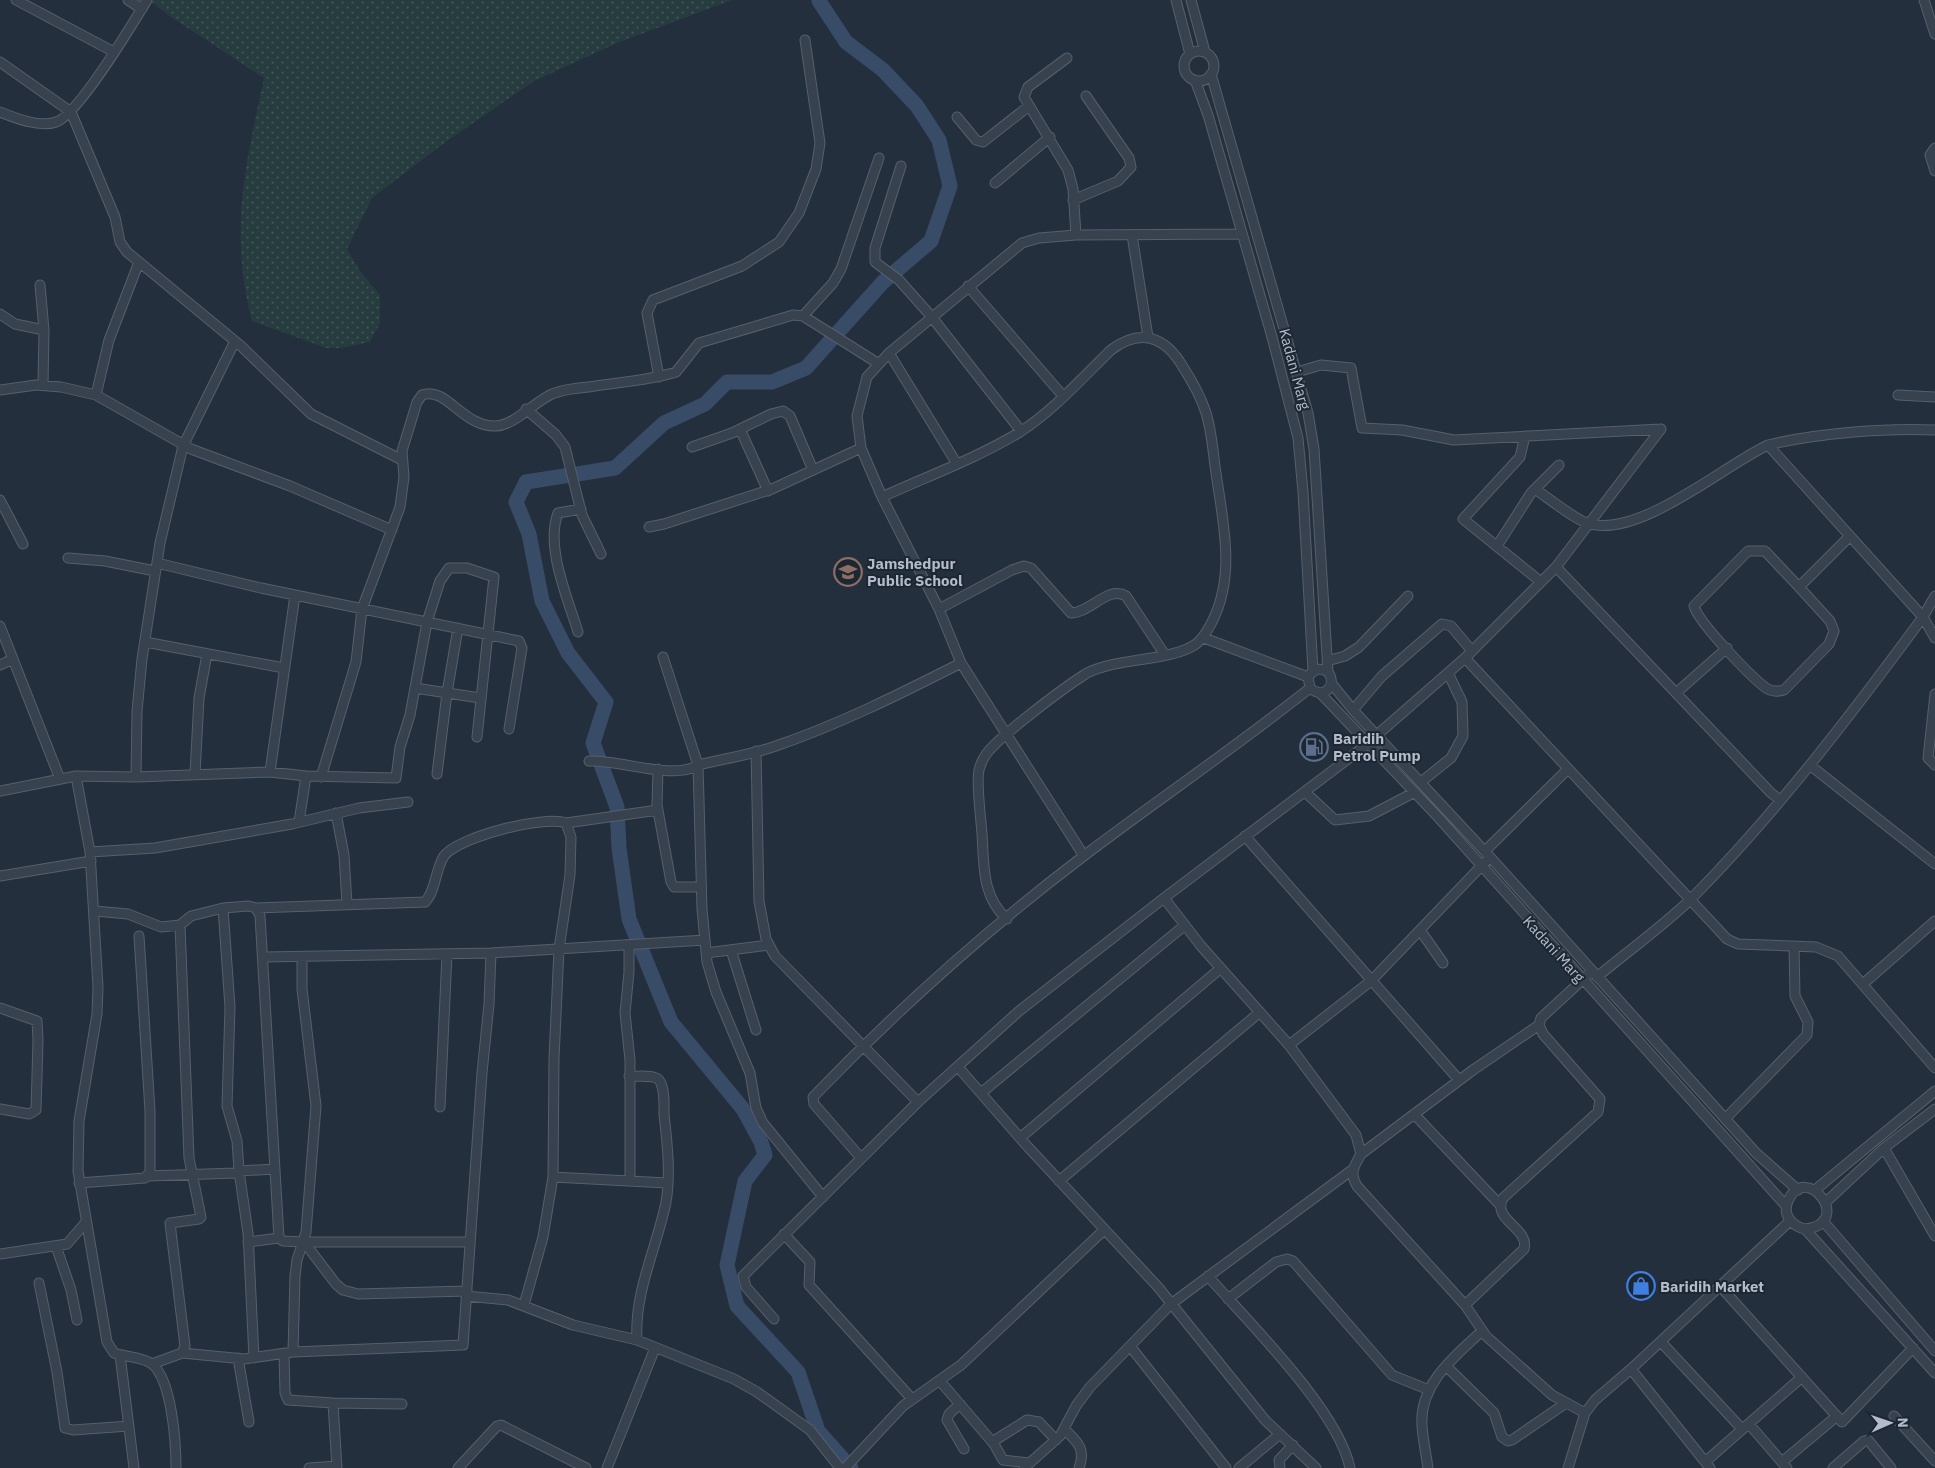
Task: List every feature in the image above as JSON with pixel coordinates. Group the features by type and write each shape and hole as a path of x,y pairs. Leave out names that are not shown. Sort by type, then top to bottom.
{"street":[{"path":"16,0 114,52"},
{"path":"128,0 142,9"},
{"path":"0,112 44,124 57,122 71,112 114,52 147,0"},
{"path":"1176,0 1190,54"},
{"path":"1191,0 1205,52 1213,60 1214,70 1204,80 1195,80 1185,70 1185,62 1190,54 1197,51 1205,52"},
{"path":"1924,0 1935,34"},
{"path":"659,377 648,313 653,300 742,266 779,242 790,229 805,200 816,168 820,143 805,40"},
{"path":"1067,58 1028,87 1024,97 1050,137 1068,170 1074,200 1076,235"},
{"path":"0,62 71,112 115,217 120,242 127,252 235,341 311,414 402,460"},
{"name":"Kadani Marg","path":"1211,74 1297,372 1314,449 1328,672"},
{"name":"Kadani Marg","path":"1195,80 1272,337 1298,438 1303,492 1311,674"},
{"path":"1074,200 1105,188 1124,176 1131,167 1129,158 1086,96"},
{"path":"957,117 976,140 982,142 1029,106"},
{"path":"995,183 1050,137"},
{"path":"1935,148 1930,155 1935,171"},
{"path":"804,316 833,282 841,269 879,158"},
{"path":"901,166 875,248 875,262 899,280 931,316 1020,431"},
{"path":"1084,856 1005,736 961,663 939,609 882,497 861,448 857,416 860,400 867,377 889,353 931,316 1022,243 1039,238 1076,235 1242,234"},
{"path":"1132,235 1148,337"},
{"path":"96,395 109,340 139,262"},
{"path":"40,285 44,330 43,385"},
{"path":"968,286 1063,396"},
{"path":"0,314 15,324 44,330"},
{"path":"321,777 356,662 362,609 400,507 404,477 402,451 417,402 422,395 433,393 442,396 463,415 489,426 505,424 552,394 564,390 659,377 676,372 699,343 793,315 804,316 838,340 879,364"},
{"path":"882,497 957,464 1020,431 1063,396 1122,341 1148,337 1161,342 1172,351 1180,362 1201,399 1209,428 1227,558 1226,582 1219,608 1204,638 1194,646 1165,655 1104,667 1086,673 1005,736 985,754 978,771 988,896 996,910 1007,920"},
{"path":"136,777 137,711 145,642 156,567 183,446 235,341"},
{"path":"889,353 957,464"},
{"path":"1297,372 1320,365 1350,368 1362,428 1402,430 1454,440 1661,429 1556,567 1465,658 1377,735"},
{"path":"0,390 43,385 96,395 183,446 290,486 392,530"},
{"path":"1898,395 1935,396"},
{"path":"526,409 561,440 570,461 581,509 601,554"},
{"path":"692,447 740,430 771,414 783,411 787,413 813,470"},
{"path":"740,430 768,491"},
{"path":"1535,489 1588,524 1606,525 1638,518 1672,503 1768,445 1785,441 1874,431 1935,430"},
{"path":"1525,436 1520,457 1463,519 1541,582"},
{"path":"1768,445 1923,617 1935,638"},
{"path":"649,527 768,491 861,448"},
{"path":"1497,546 1535,489 1559,465"},
{"path":"0,500 22,544"},
{"path":"578,632 557,568 556,527 558,513 581,509"},
{"path":"1799,587 1850,536"},
{"path":"1748,551 1765,551 1799,587 1830,621 1834,632 1829,644 1784,690 1775,692 1766,688 1727,648 1696,615 1694,606 1748,551"},
{"path":"68,558 156,567 488,634 519,642 522,644 509,729"},
{"path":"939,609 1012,570 1024,566 1031,568 1071,613 1084,610 1112,593 1120,592 1126,596 1165,655"},
{"path":"1556,567 1771,793 1780,800"},
{"path":"0,792 76,776 136,777 270,772 321,777 396,778 400,747 415,688 427,622 440,581 449,568 467,568 494,577 476,737"},
{"path":"270,772 295,595"},
{"path":"1328,662 1345,656 1359,647 1408,596"},
{"path":"1465,1305 1524,1249 1526,1243 1524,1237 1500,1211 1503,1198 1593,1118 1600,1106 1600,1099 1543,1034 1540,1025 1541,1018 1582,981 1595,974 1690,900 1811,766 1923,617 1935,596"},
{"path":"1353,710 1382,676 1442,624 1451,626 1472,651"},
{"path":"0,626 60,779"},
{"path":"436,774 458,628"},
{"path":"1204,638 1311,674 1321,669 1328,672 1332,684 1328,691 1320,693 1310,688"},
{"path":"145,642 284,668"},
{"path":"1676,693 1727,648"},
{"path":"195,774 198,698 207,654"},
{"path":"663,657 698,765 701,887 706,953 716,992 750,1073 756,1108 763,1123 823,1197"},
{"path":"1465,658 1727,939 1738,944 1816,947 1838,956 1935,1068"},
{"path":"0,665 13,659"},
{"path":"589,761 605,760 658,769 685,770 756,751 833,723 905,692 961,663"},
{"path":"1422,782 1451,758 1463,736 1462,702 1448,673"},
{"path":"861,1158 813,1100 863,1046 968,951 1084,856 1259,729 1310,688 1311,674"},
{"name":"Kadani Marg","path":"1332,684 1353,710 1488,854 1756,1154 1798,1190"},
{"path":"415,688 480,698"},
{"name":"Kadani Marg","path":"1320,693 1414,792 1480,868 1786,1206"},
{"path":"1935,694 1928,758 1935,765"},
{"path":"774,1319 746,1287 742,1281 743,1276 918,1102 1018,1012 1164,898 1369,743"},
{"path":"756,751 759,902 762,924 769,945 775,956 918,1102"},
{"path":"1811,766 1935,864"},
{"path":"658,769 658,810 672,885 678,888 701,887"},
{"path":"1289,1045 1372,981 1480,868 1488,854 1568,769"},
{"path":"76,776 90,857 95,911 98,987 97,1014 79,1121 77,1148 79,1183 107,1342 110,1348 120,1355 152,1364 182,1353 254,1358 293,1352 462,1345 489,1004 491,953"},
{"path":"299,822 306,776"},
{"path":"1304,792 1335,820 1369,816 1414,792"},
{"path":"0,876 90,857 155,848 299,822 336,813 408,802"},
{"path":"95,911 128,914 161,927 180,925 191,916 223,908 425,902 442,860 455,847 502,828 535,823 566,823 610,818 658,810"},
{"path":"336,813 344,855 348,904"},
{"path":"524,1305 543,1237 554,1176 554,1059 559,949 570,875 571,837 566,823"},
{"path":"1245,836 1459,1080"},
{"path":"1164,898 1220,968 1289,1045 1356,1135 1361,1154"},
{"path":"223,908 230,1007 226,1100 237,1140 248,1242 254,1358"},
{"path":"256,908 260,916 264,958 279,1238"},
{"path":"1863,984 1935,921"},
{"path":"180,925 188,1158 193,1173 201,1217 199,1220 173,1221 169,1227 185,1346 182,1353"},
{"path":"981,1093 1185,925"},
{"path":"1420,930 1443,963"},
{"path":"140,936 150,1111 148,1176"},
{"path":"264,958 491,953 705,940"},
{"path":"630,1181 629,1044 625,1012 632,945"},
{"path":"706,953 769,945"},
{"path":"1725,1119 1807,1035 1808,1022 1795,996 1794,946"},
{"path":"731,950 756,1030"},
{"path":"440,1107 447,954"},
{"path":"293,1352 295,1276 308,1217 316,1106 302,989 302,956"},
{"path":"1020,1138 1220,968"},
{"path":"0,1008 37,1020 38,1040 36,1110 29,1114 0,1108"},
{"path":"1059,1181 1260,1012"},
{"path":"940,1381 992,1442 1004,1460 1026,1466 1056,1440 1076,1406 1090,1388 1171,1304 1352,1170 1361,1154 1459,1080 1540,1025"},
{"path":"958,1067 1171,1304 1242,1394 1265,1420 1316,1468"},
{"path":"629,1076 657,1078 662,1089 667,1183 664,1210 652,1246 640,1304 637,1340"},
{"path":"1814,1190 1935,1091"},
{"path":"1826,1202 1884,1148 1935,1109"},
{"path":"1414,1114 1500,1205"},
{"path":"1884,1148 1935,1236"},
{"path":"79,1183 148,1176 236,1173 239,1170 275,1169"},
{"path":"1352,1170 1352,1177 1357,1186 1465,1305 1482,1331 1521,1369 1552,1395 1585,1414"},
{"path":"554,1176 667,1183"},
{"path":"1804,1188 1814,1190 1826,1202 1827,1208 1823,1221 1812,1228 1805,1229 1799,1228 1790,1221 1786,1206 1792,1194 1804,1188"},
{"path":"1568,1468 1585,1414 1595,1400 1661,1342 1790,1221"},
{"path":"1823,1221 1935,1351"},
{"path":"0,1254 56,1246 72,1241 86,1222"},
{"path":"1805,1229 1935,1373"},
{"path":"845,1468 903,1406 961,1365 1104,1230"},
{"path":"784,1234 810,1262 809,1285 912,1399"},
{"path":"248,1242 279,1238 283,1241 304,1242 469,1242"},
{"path":"304,1242 336,1284 343,1290 358,1294 467,1293 496,1298 524,1305 574,1325 637,1340 734,1379 758,1392 810,1430 840,1468"},
{"path":"56,1246 77,1320"},
{"path":"1228,1299 1276,1262 1287,1259 1293,1262 1392,1375 1429,1390"},
{"path":"1208,1276 1301,1382 1333,1428 1344,1448 1350,1468"},
{"path":"39,1283 58,1372 65,1428 73,1430 129,1426"},
{"path":"1720,1286 1842,1422 1912,1348"},
{"path":"1428,1468 1422,1426 1422,1408 1429,1390 1446,1366 1482,1331"},
{"path":"1661,1342 1784,1465 1837,1416"},
{"path":"1130,1346 1226,1468"},
{"path":"607,1468 655,1348"},
{"path":"284,1354 285,1393 288,1400 402,1404"},
{"path":"120,1355 121,1378 134,1468"},
{"path":"238,1358 249,1422"},
{"path":"152,1364 160,1378 172,1412 176,1439 176,1468"},
{"path":"1446,1366 1494,1413 1502,1436 1508,1441 1566,1402"},
{"path":"1631,1369 1708,1465 1746,1426 1802,1377"},
{"path":"309,1468 337,1467 333,1403"},
{"path":"960,1404 949,1414 947,1420 964,1449"},
{"path":"1894,1416 1935,1460"},
{"path":"992,1442 1027,1420 1039,1422 1056,1440"},
{"path":"458,1468 497,1426 501,1425 586,1468"},
{"path":"1064,1429 1081,1447 1082,1455 1079,1468"},
{"path":"1239,1468 1280,1434"},
{"path":"1833,1468 1864,1441 1868,1440 1892,1468"},
{"path":"1280,1468 1279,1460 1293,1445"}],"green space":[{"path":"149,0 732,0 617,43 534,81 440,146 372,198 347,249 360,271 380,295 380,323 370,342 340,348 326,348 252,321 245,289 242,258 242,199 251,141 264,78 171,17"}],"waterway":[{"path":"819,1 846,42 883,70 917,106 939,140 950,186 931,241 883,282 806,368 772,382 727,382 705,404 664,423 615,468 526,482 516,502 529,534 542,601 568,653 606,702 593,743 617,807 619,848 629,919 671,1022 743,1109 761,1142 765,1155 745,1181 727,1265 737,1306 798,1372 818,1431 851,1468"}],"place":[{"name":"Jamshedpur Public School","path":"848,572"},
{"name":"Baridih Petrol Pump","path":"1314,747"},
{"name":"Baridih Market","path":"1641,1286"}]}
